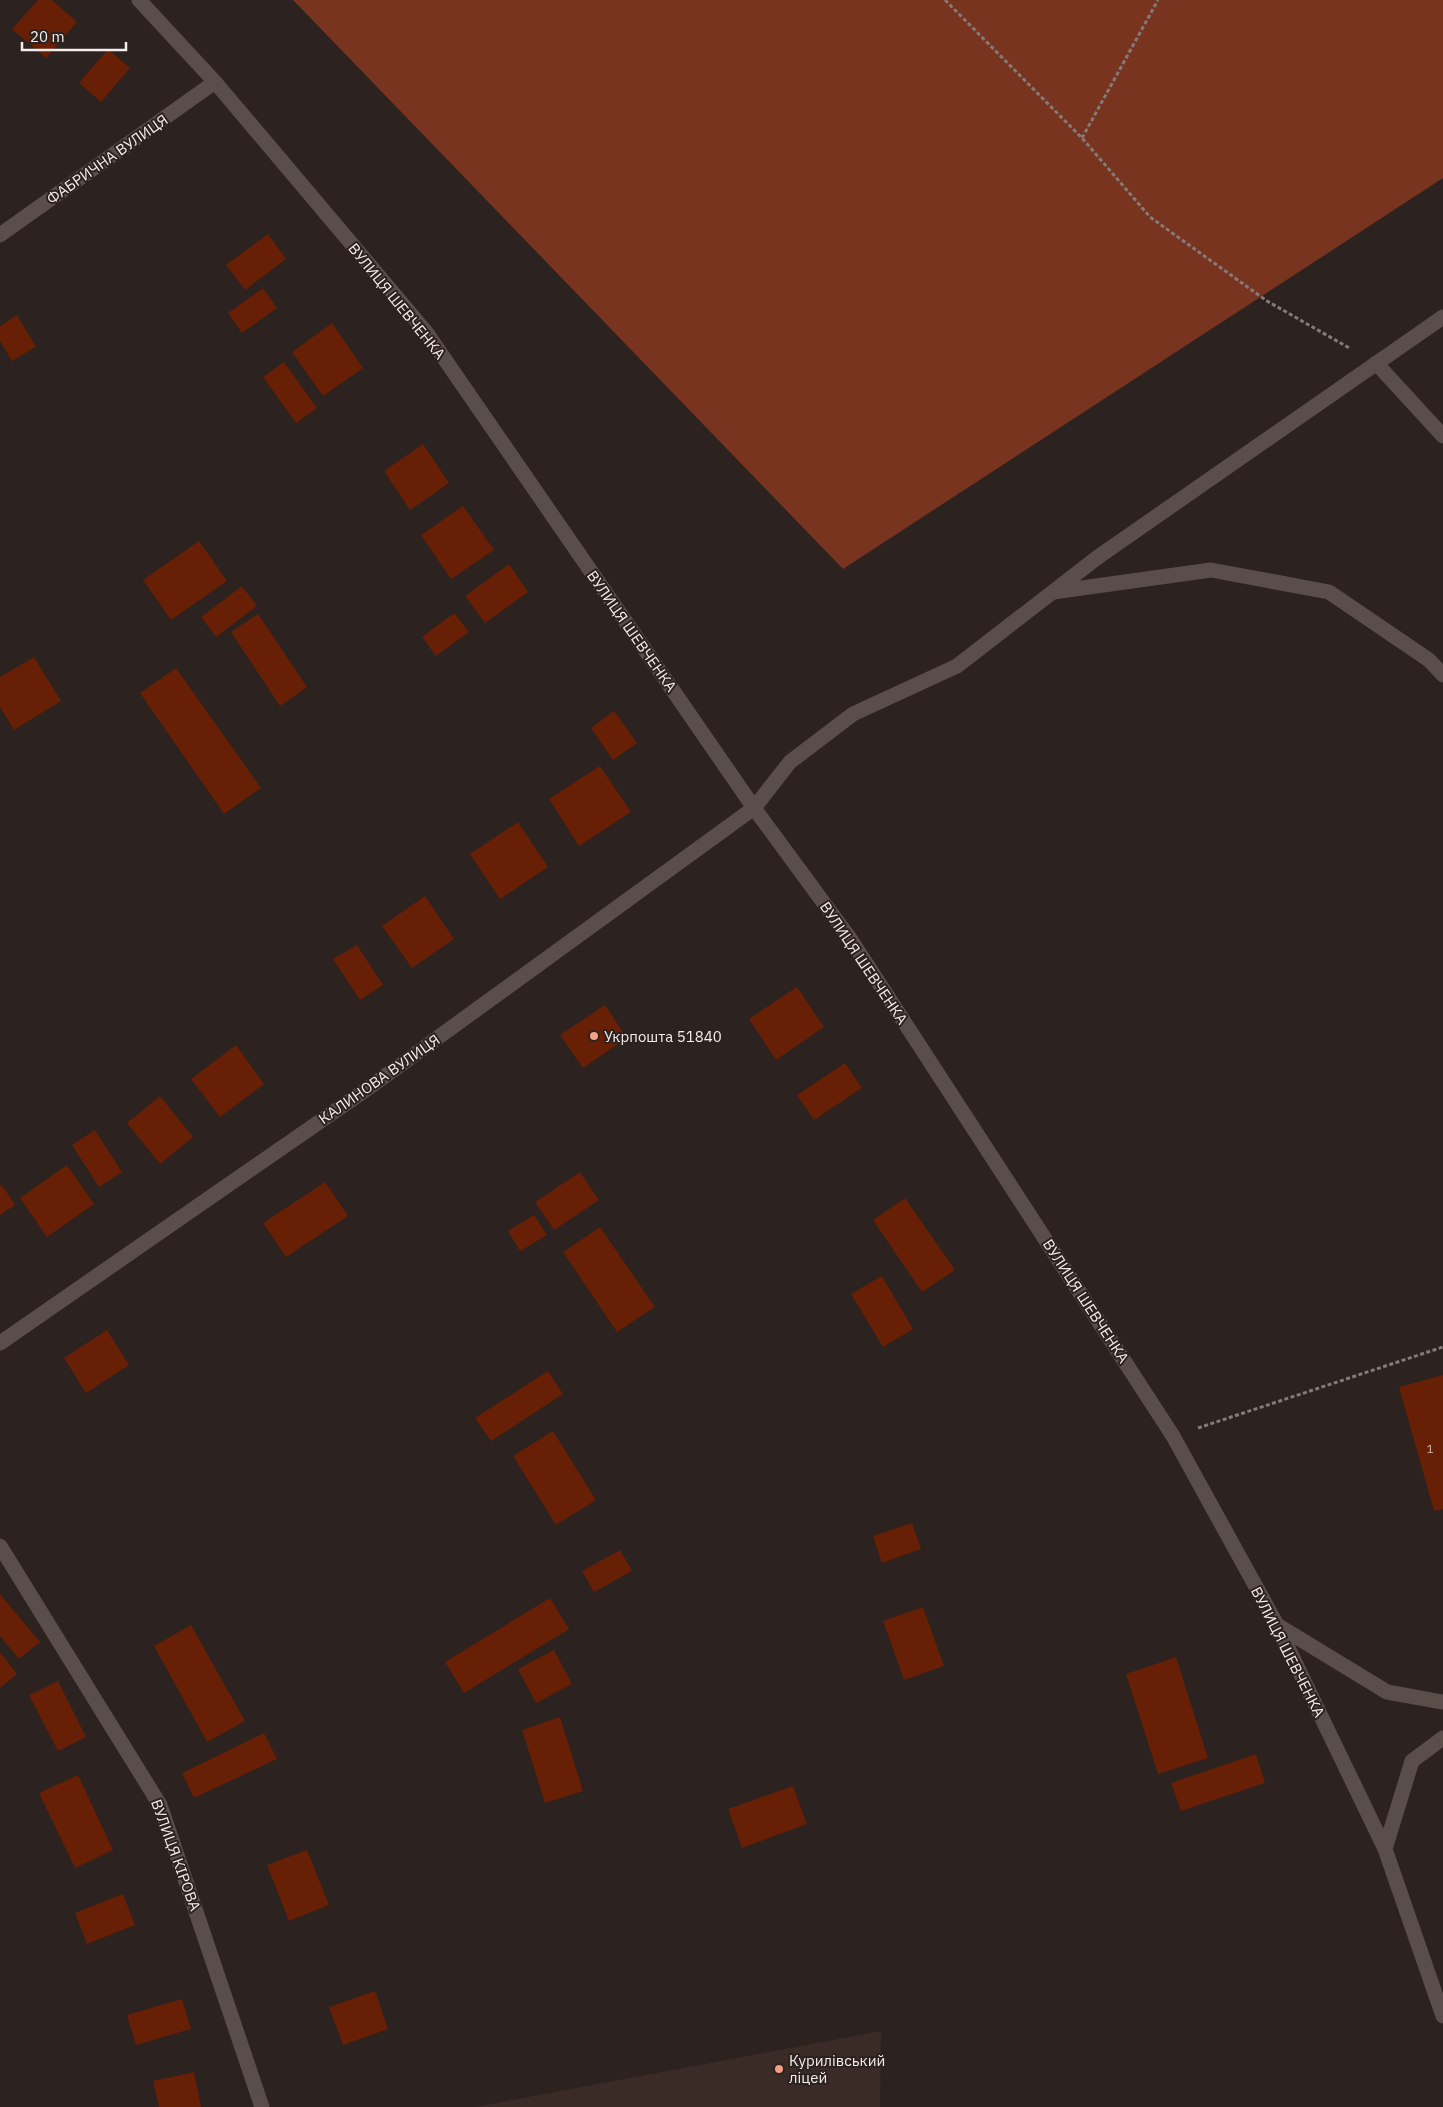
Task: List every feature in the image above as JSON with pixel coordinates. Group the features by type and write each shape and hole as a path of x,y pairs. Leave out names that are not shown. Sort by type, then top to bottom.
{"street":[{"name":"ВУЛИЦЯ ШЕВЧЕНКА","path":"139,0 215,82 426,332 754,808 851,940 1173,1436 1277,1625 1385,1849 1443,2016"},
{"name":"ФАБРИЧНА ВУЛИЦЯ","path":"0,235 215,82"},
{"path":"1443,317 1376,363 1443,436"},
{"name":"КАЛИНОВА ВУЛИЦЯ","path":"0,1343 374,1084 754,808 790,762 854,714 957,666 1106,551 1376,363"},
{"path":"1053,592 1212,570 1329,592 1429,660 1443,675"},
{"name":"ВУЛИЦЯ КІРОВА","path":"0,1546 160,1805 262,2107"},
{"path":"1277,1625 1387,1692 1443,1702"},
{"path":"1385,1849 1412,1761 1443,1738"}],"path":[{"path":"945,0 1082,138 1150,217 1267,301 1376,363"},
{"path":"1082,138 1158,0"},
{"path":"1173,1436 1443,1347"}],"shaded area":[{"path":"293,0 1443,0 1443,178 843,569"},
{"name":"Курилівський ліцей","path":"881,2031 880,2107 475,2107"}],"building":[{"path":"38,0 52,0 77,22 46,58 12,29"},
{"path":"108,49 130,68 101,102 79,83"},
{"path":"268,234 286,259 245,290 226,265"},
{"path":"263,288 277,308 242,333 228,313"},
{"path":"17,315 36,347 12,361 0,341 0,326"},
{"path":"332,323 363,368 323,396 292,352"},
{"path":"284,362 317,408 296,423 263,377"},
{"path":"423,444 449,483 410,510 384,471"},
{"path":"463,506 494,550 451,579 421,535"},
{"path":"199,541 227,581 171,620 143,580"},
{"path":"509,564 528,592 485,623 465,596"},
{"path":"242,586 257,606 216,637 201,617"},
{"path":"454,613 469,632 436,656 422,637"},
{"path":"258,614 307,687 280,706 231,632"},
{"path":"34,657 61,701 14,730 0,707 0,677"},
{"path":"176,668 261,788 224,814 140,693"},
{"path":"614,711 637,743 613,760 591,728"},
{"path":"600,766 631,812 579,846 549,799"},
{"path":"518,822 548,867 500,899 470,854"},
{"path":"425,896 454,939 412,968 382,926"},
{"path":"357,945 383,985 360,1000 333,959"},
{"path":"797,987 824,1027 776,1060 749,1019"},
{"path":"605,1005 627,1038 583,1068 560,1035"},
{"path":"236,1045 264,1084 220,1117 191,1079"},
{"path":"845,1063 862,1088 814,1120 797,1095"},
{"path":"160,1096 193,1137 160,1164 127,1123"},
{"path":"95,1130 122,1172 99,1187 72,1145"},
{"path":"67,1165 94,1204 47,1237 20,1198"},
{"path":"580,1172 599,1200 554,1230 535,1202"},
{"path":"325,1182 348,1216 286,1257 263,1223"},
{"path":"2,1185 15,1205 0,1215 0,1186"},
{"path":"905,1198 955,1270 922,1292 873,1220"},
{"path":"534,1215 547,1235 520,1251 508,1231"},
{"path":"600,1227 655,1307 617,1332 563,1252"},
{"path":"882,1276 913,1329 883,1347 851,1294"},
{"path":"107,1330 129,1365 86,1393 64,1358"},
{"path":"548,1371 563,1394 491,1441 475,1418"},
{"path":"1443,1375 1443,1509 1434,1511 1399,1387"},
{"path":"553,1431 596,1500 556,1525 513,1456"},
{"path":"912,1523 921,1549 882,1563 873,1536"},
{"path":"620,1550 632,1571 594,1592 582,1571"},
{"path":"0,1594 40,1642 19,1659 0,1636"},
{"path":"550,1598 569,1629 464,1693 445,1662"},
{"path":"923,1607 944,1666 904,1680 883,1621"},
{"path":"191,1625 245,1721 207,1742 154,1646"},
{"path":"554,1650 572,1684 536,1703 518,1669"},
{"path":"0,1652 17,1674 0,1688"},
{"path":"1176,1657 1208,1758 1158,1774 1126,1674"},
{"path":"58,1681 86,1737 58,1751 29,1695"},
{"path":"560,1717 583,1791 545,1803 522,1730"},
{"path":"264,1733 277,1759 194,1798 182,1773"},
{"path":"1256,1754 1265,1783 1181,1811 1171,1783"},
{"path":"78,1775 113,1850 75,1868 39,1793"},
{"path":"793,1786 807,1824 742,1848 728,1809"},
{"path":"307,1850 329,1905 289,1921 267,1865"},
{"path":"123,1894 135,1925 87,1944 75,1913"},
{"path":"375,1991 388,2029 343,2045 329,2007"},
{"path":"182,1999 191,2029 136,2045 127,2015"},
{"path":"194,2072 201,2107 159,2107 153,2081"}],"place":[{"name":"Укрпошта 51840","path":"594,1036"},
{"name":"Курилівський ліцей","path":"779,2069"}]}
